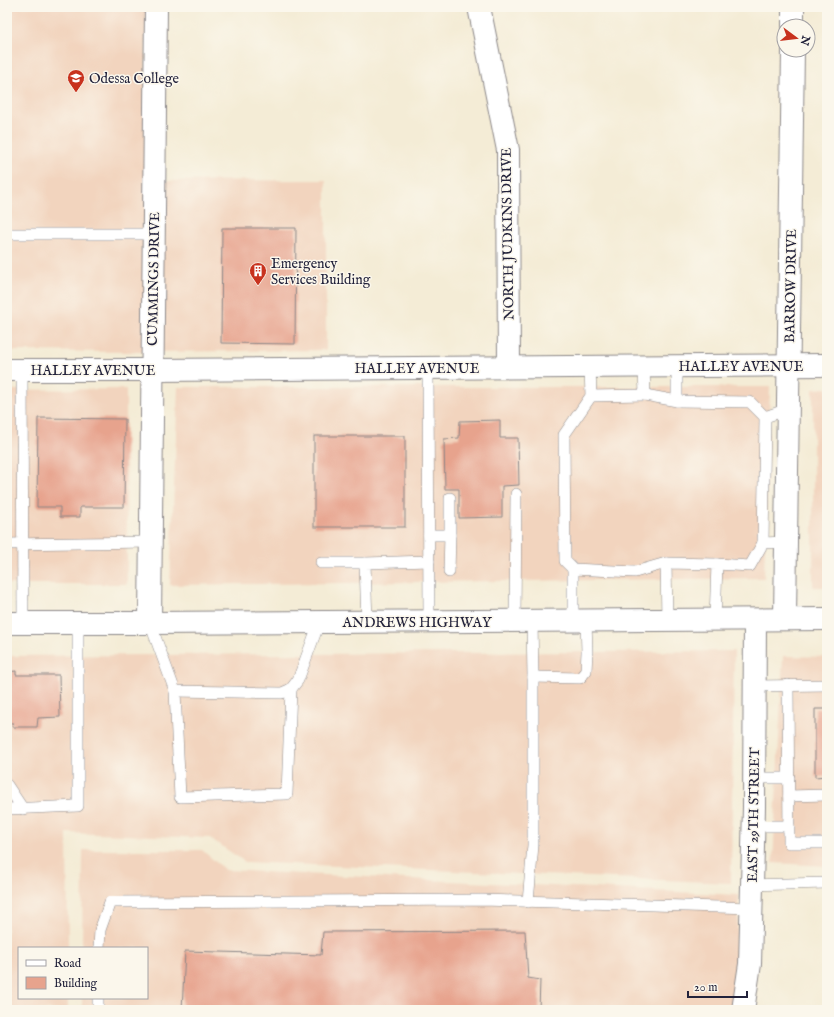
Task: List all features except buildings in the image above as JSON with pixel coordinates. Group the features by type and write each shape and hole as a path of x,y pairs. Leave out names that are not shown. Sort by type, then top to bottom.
{"street":[{"name":"CUMMINGS DRIVE","path":"150,623 156,7"},
{"name":"NORTH JUDKINS DRIVE","path":"478,7 508,150 509,367"},
{"path":"793,7 793,18"},
{"name":"BARROW DRIVE","path":"785,619 793,58"},
{"name":"HALLEY AVENUE","path":"14,370 827,365"},
{"name":"ANDREWS HIGHWAY","path":"15,623 827,619"},
{"name":"EAST 29TH STREET","path":"743,1010 750,964 752,908 755,620"}],"lane":[{"path":"7,234 154,234"},
{"path":"677,366 677,401"},
{"path":"534,678 580,678 586,671 587,652 580,621 573,570 565,561 564,435 591,396 590,367"},
{"path":"644,367 645,395"},
{"path":"428,368 430,535 429,622"},
{"path":"14,370 23,544 15,623"},
{"path":"573,570 635,572 666,564 717,564 750,566 763,543 764,417 750,402 677,401 645,395 591,396"},
{"path":"764,417 788,409"},
{"path":"516,494 524,621 534,678 533,845 528,902"},
{"path":"449,572 450,498"},
{"path":"430,535 450,535"},
{"path":"7,544 151,542"},
{"path":"763,543 786,542"},
{"path":"321,563 429,561"},
{"path":"365,563 367,622"},
{"path":"666,564 667,620"},
{"path":"715,620 717,564"},
{"path":"175,691 282,693 291,689 298,680 319,622"},
{"path":"7,809 78,806 78,623"},
{"path":"150,623 175,691 180,797 287,794 291,689"},
{"path":"788,685 789,843 827,843"},
{"path":"754,686 827,685"},
{"path":"754,778 789,778"},
{"path":"7,785 23,809"},
{"path":"789,796 827,795"},
{"path":"753,826 788,826"},
{"path":"752,885 827,883"},
{"path":"100,947 100,930 110,902 483,900 752,908"},
{"path":"98,999 98,1010"}],"shaded area":[{"name":"Odessa College","path":"7,7 146,7 145,181 326,180 326,350 141,352 7,351"},
{"path":"178,387 770,387 764,578 170,585"},
{"path":"827,388 827,587 813,587 813,389"},
{"path":"126,389 127,584 7,584 7,390"},
{"path":"734,651 731,883 245,862 210,838 67,833 68,947 18,947 18,999 68,999 68,1010 7,1010 7,656"},
{"path":"783,656 827,657 827,866 773,863"},
{"path":"83,850 202,850 225,870 739,895 734,1002 732,1010 82,1010 82,999 148,999 148,947 82,947"}],"place":[{"name":"Odessa College","path":"76,93"},
{"name":"Emergency Services Building","path":"258,286"}]}
